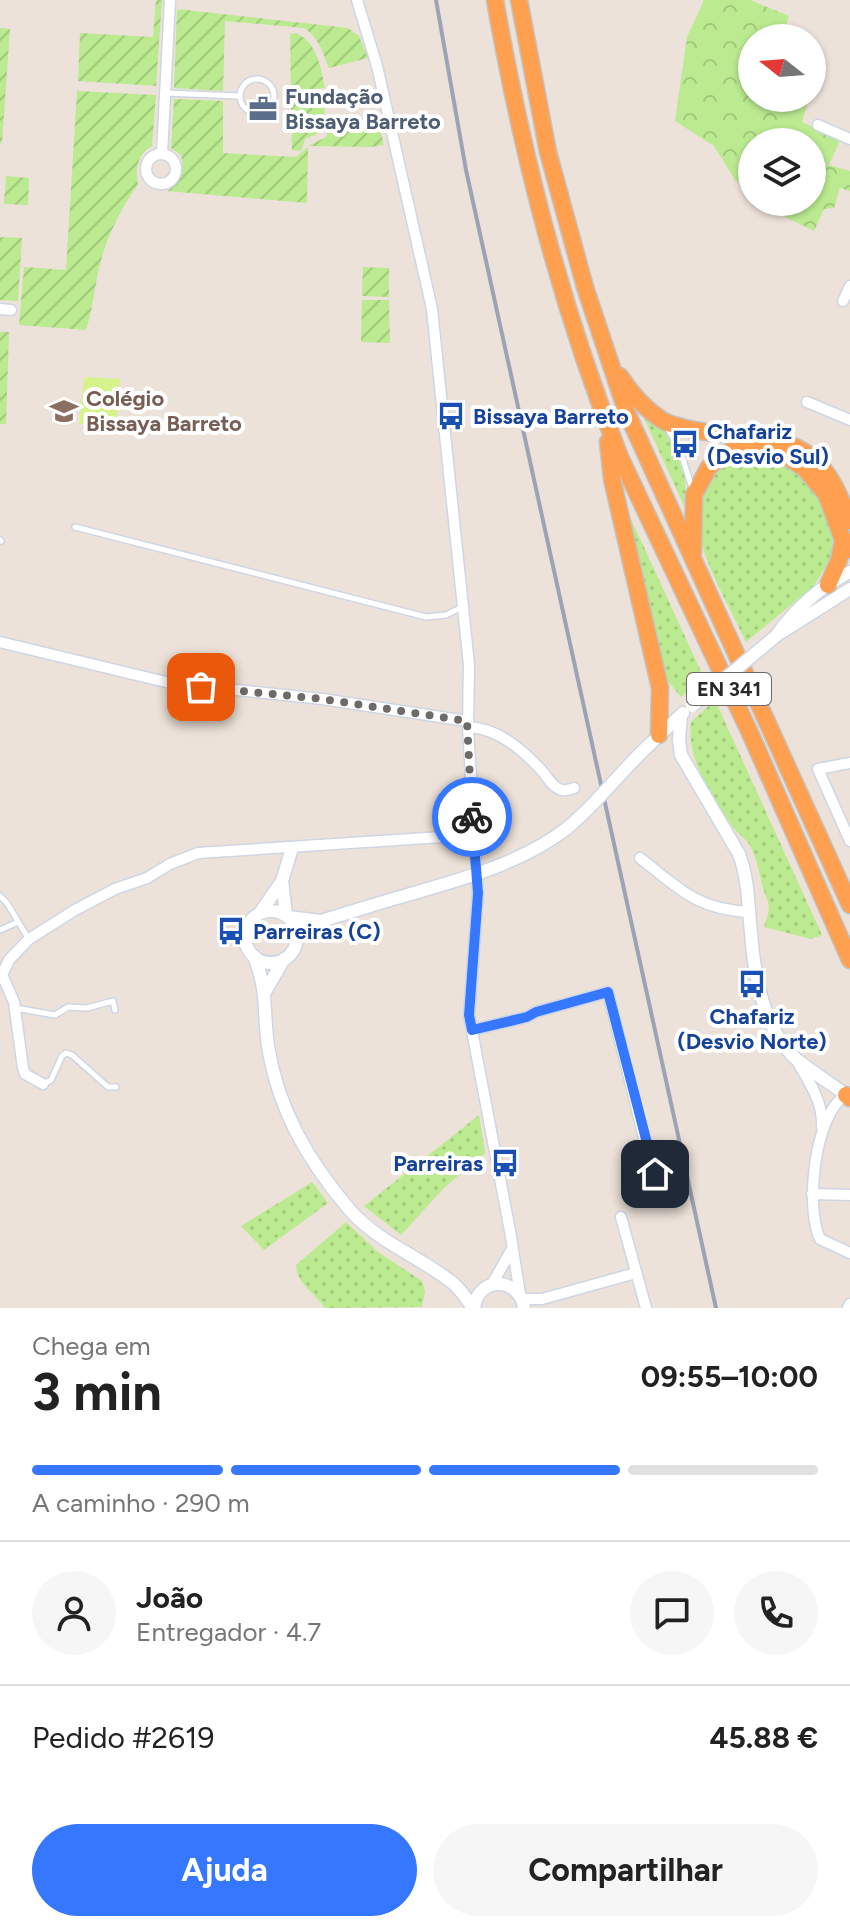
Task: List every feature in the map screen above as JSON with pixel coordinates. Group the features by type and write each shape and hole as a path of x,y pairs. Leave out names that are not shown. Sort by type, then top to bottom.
{"highway":[{"name":"EN 341","path":"495,0 529,173 565,302 606,420 620,457 750,733 850,960"},
{"name":"EN 341","path":"519,0 548,152 585,287 627,413 850,905"},
{"path":"609,361 631,394 664,422 704,433 753,434 785,440 815,459 836,486 850,521"},
{"path":"606,420 612,479 660,688 662,713 654,740"},
{"path":"694,561 694,495 709,467 730,451 750,448 781,453 804,468 826,494 846,545 828,585"}],"street":[{"path":"162,153 170,0"},
{"path":"357,0 377,66 432,309 469,665 468,724 478,893 469,1015 524,1302"},
{"path":"818,125 850,139"},
{"path":"843,301 850,286"},
{"path":"807,402 850,420"},
{"path":"776,636 793,613 850,572"},
{"path":"260,913 273,911 321,921 507,862 540,846 589,809 681,715 776,636 850,589"},
{"path":"0,642 170,683 322,699 483,727 505,738 556,787 564,791 574,788"},
{"path":"681,715 681,755 739,854 748,886 751,935 764,1003 783,1043 817,1095 823,1113 812,1194 814,1228 820,1239 850,1253"},
{"path":"654,740 679,740"},
{"path":"654,740 681,755"},
{"path":"850,763 818,769 850,841"},
{"path":"43,1084 25,1074 14,1008 1,978 9,960 29,939 75,910 198,853 473,835"},
{"path":"292,848 282,881 260,913 249,922 245,936 265,992 268,1046 276,1082 300,1142 318,1171 352,1212 397,1247 456,1285 474,1308"},
{"path":"640,858 709,907 749,912"},
{"path":"282,881 287,916 297,932 294,949"},
{"path":"265,992 284,959 321,921"},
{"path":"254,956 268,963 284,959"},
{"path":"472,1030 608,992 660,1191"},
{"path":"795,1058 848,1097 833,1108 822,1137"},
{"path":"812,1194 850,1195"},
{"path":"621,1217 646,1308"},
{"path":"474,1308 478,1294 488,1286 513,1248"},
{"path":"524,1302 636,1273"},
{"path":"456,1285 507,1284 524,1302"}],"lane":[{"path":"259,79 268,83 274,96 268,109 254,113 242,105 239,96 245,83 259,79"},
{"path":"165,93 239,96"},
{"path":"664,422 679,447 694,495"},
{"path":"75,527 426,617 446,615 463,607"},
{"path":"0,896 29,939"},
{"path":"0,930 18,922"},
{"path":"14,1008 55,1015 68,1007 87,1008 113,1001 115,1010"},
{"path":"43,1084 51,1080 66,1053 108,1087 116,1087"}],"green space":[{"path":"156,0 162,0 156,86 78,81 80,33 153,37"},
{"path":"704,0 750,0 789,16 786,24 738,24 738,112 805,112 802,122 815,128 738,128 738,182 714,146 675,121 687,37"},
{"path":"177,9 348,28 359,36 368,58 329,68 316,40 304,28 225,21 223,91 174,88"},
{"path":"0,28 10,29 2,143 0,143"},
{"path":"296,33 313,49 325,88 291,91 290,34"},
{"path":"77,91 156,95 152,146 140,158 138,185 119,216 104,250 86,330 19,325 24,267 66,270"},
{"path":"326,96 323,127 317,134 305,139 301,151 292,150 291,99"},
{"path":"174,99 223,101 223,153 296,157 308,147 307,203 167,191 179,180 182,166 181,155 171,148"},
{"path":"334,116 377,119 384,145 308,146 326,137"},
{"path":"826,133 840,140 829,165 850,171 850,191 840,188 834,208 826,209"},
{"path":"6,176 29,178 28,205 4,204"},
{"path":"783,216 821,216 814,231"},
{"path":"0,237 22,238 18,301 0,300"},
{"path":"363,267 389,268 389,297 362,296"},
{"path":"362,300 389,300 390,343 361,342"},
{"path":"0,332 9,332 6,424 0,424"},
{"path":"84,377 120,379 117,425 79,424"},
{"path":"641,411 666,432 676,448 685,477 684,506"},
{"path":"743,455 782,461 815,487 832,528 833,539 830,560 813,587 746,642 710,567 697,522 700,504 713,476 721,466"},
{"path":"626,508 704,678 681,697 661,673"},
{"path":"715,700 822,935 811,939 764,927 769,906 753,853 709,790 692,750 691,722"},
{"path":"479,1115 485,1153 444,1188 401,1235 364,1206"},
{"path":"312,1182 328,1203 264,1250 241,1226"},
{"path":"346,1222 378,1252 422,1281 425,1291 422,1307 325,1308 307,1288 299,1278 296,1265"}],"railway":[{"path":"436,0 466,170 716,1308"}],"way so far":[{"path":"201,687 322,699 467,721 472,817"}],"place":[{"name":"Fundação Bissaya Barreto","path":"263,109"},
{"name":"Colégio Bissaya Barreto","path":"64,411"},
{"name":"Bissaya Barreto","path":"451,416"},
{"name":"Chafariz (Desvio Sul)","path":"685,444"},
{"name":"Parreiras (C)","path":"231,931"},
{"name":"Chafariz (Desvio Norte)","path":"752,984"},
{"name":"Parreiras","path":"505,1163"}],"route":[{"path":"472,817 478,893 469,1015 472,1030 608,992 655,1174"}]}
